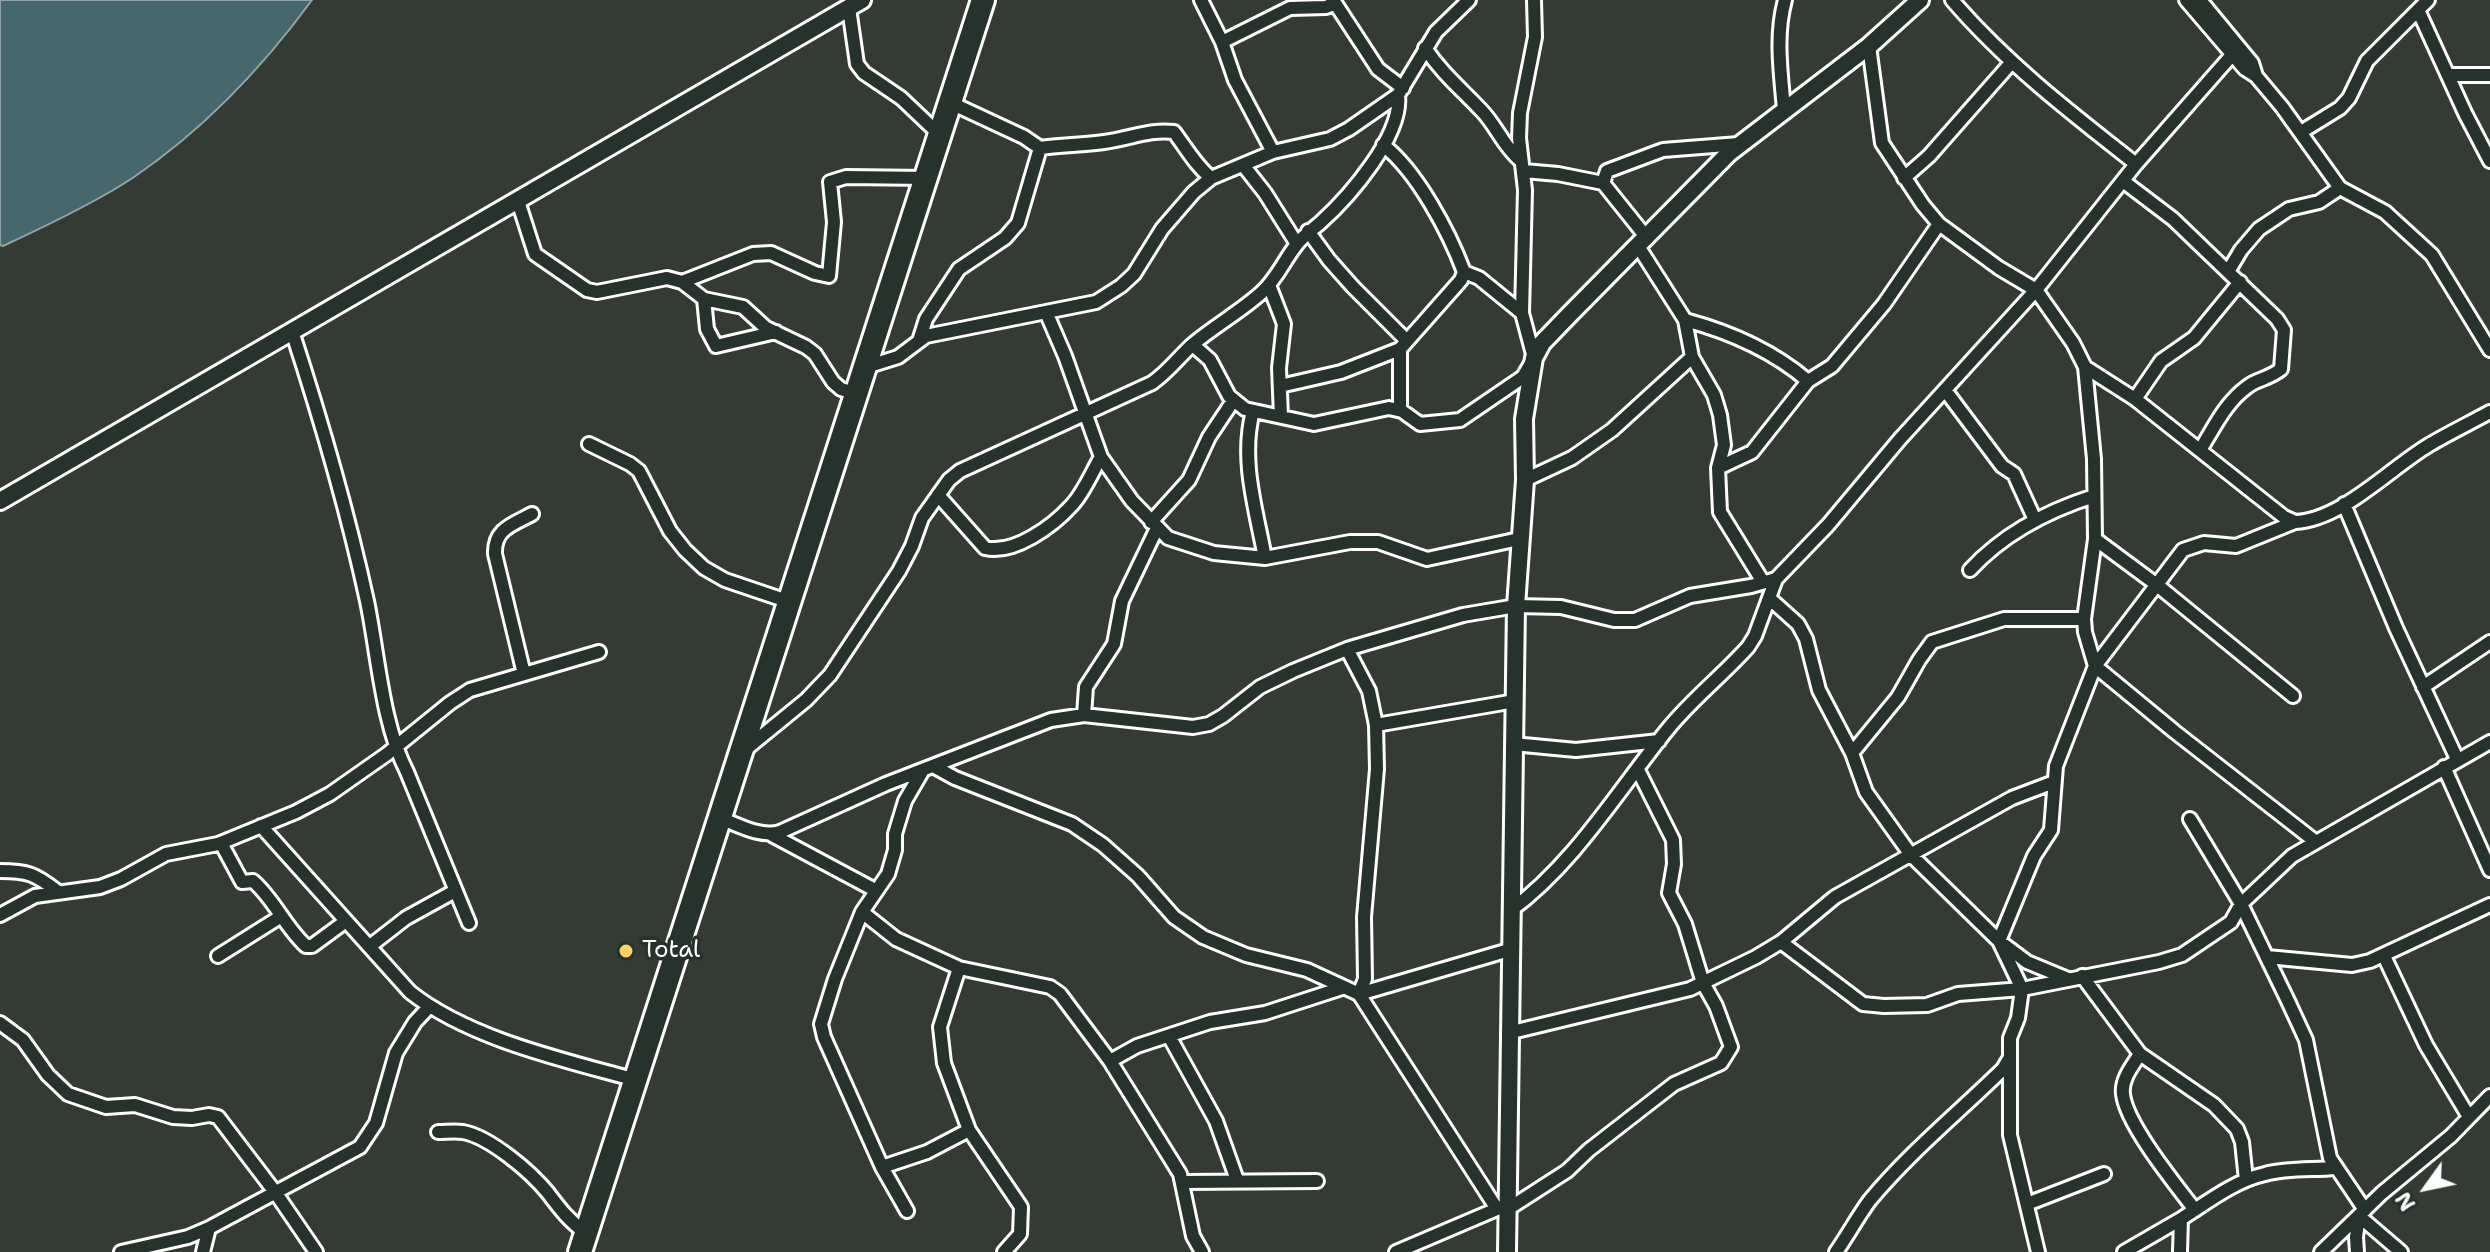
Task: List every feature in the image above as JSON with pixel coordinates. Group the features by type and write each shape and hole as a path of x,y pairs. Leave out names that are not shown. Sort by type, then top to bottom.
{"highway":[{"path":"583,1243 983,0"}],"street":[{"path":"1201,0 1222,42 1235,80 1273,152"},
{"path":"866,367 898,357 926,336 1096,302 1134,274 1162,229 1194,192 1211,178 1273,152 1330,139 1349,129 1400,91 1425,48 1469,0"},
{"path":"1507,1252 1504,1207 1516,606 1525,480 1524,419 1534,358 1522,313 1520,113 1535,37 1534,0"},
{"path":"1784,110 1779,43 1780,17 1785,0"},
{"path":"1193,345 1210,360 1233,401 1253,411 1314,424 1389,408 1400,410 1420,424 1460,420 1523,377 1542,343 1741,144 1869,46 1920,0"},
{"path":"1952,0 2011,63 2136,164"},
{"path":"2186,0 2232,55 2256,76 2340,188 2385,212 2432,255 2490,350"},
{"path":"2200,0 2252,63 2256,76"},
{"path":"741,753 806,700 830,675 899,571 922,518 949,480 960,471 1152,383 1173,367 1193,345 1269,285 1297,244 1351,190 1383,145 1399,106 1400,91 1378,69 1335,3 1326,7 1290,8 1222,42"},
{"path":"2301,132 2340,108 2349,98 2367,61 2423,3 2465,113 2490,161"},
{"path":"0,501 855,4 857,64 864,73 901,98 941,136"},
{"path":"1869,46 1882,143 1904,178 1939,224 1999,268 2036,290 2073,343 2085,367 2094,459 2095,539 2084,619 2095,666 2316,842"},
{"path":"1425,48 1455,86 1482,110 1522,165 1603,183 1643,242 1685,320 1692,357 1714,395 1720,415 1724,445 1718,468 1720,512 1770,580 1769,598 1748,647 1677,719 1546,880 1510,911"},
{"path":"772,835 893,782 1051,720 1084,715 1193,727 1209,724 1260,687 1293,671 1347,649 1463,615 1516,606 1561,607 1623,621 1646,616 1690,596 1770,580 1828,525 2036,290 2136,164 2232,55"},
{"path":"1904,178 1929,156 2011,63"},
{"path":"2449,75 2490,75"},
{"path":"951,103 1024,137 1040,148 1109,142 1153,131 1174,132 1211,178"},
{"path":"1603,183 1607,171 1663,150 1741,144"},
{"path":"1383,145 1394,154 1429,203 1464,272 1487,283 1522,313"},
{"path":"919,341 926,319 959,269 1005,238 1018,223 1040,148"},
{"path":"1243,165 1297,244"},
{"path":"682,282 753,254 771,253 829,276 834,222 830,182 846,177 927,178"},
{"path":"2123,181 2173,219 2229,270 2284,330 2281,369 2269,379 2250,384 2228,404 2200,450"},
{"path":"2229,270 2259,229 2289,209 2319,202 2340,188"},
{"path":"518,201 535,254 587,290 597,292 667,278 682,282 704,299 743,307 757,321 806,347 815,354 833,382 841,389 857,394"},
{"path":"1718,468 1752,452 1808,381 1832,366 1884,304 1939,224"},
{"path":"1308,231 1329,260 1403,344 1400,410"},
{"path":"1280,386 1341,372 1403,344 1461,280 1464,272"},
{"path":"2135,399 2161,361 2194,338 2240,282"},
{"path":"1269,285 1284,324 1281,416"},
{"path":"704,299 707,329 716,346 776,332"},
{"path":"1046,312 1101,457 1132,501 1168,538 1214,553 1265,558 1350,542 1378,542 1427,559 1519,539"},
{"path":"1685,320 1759,347 1808,381"},
{"path":"292,331 350,525 395,748 469,923"},
{"path":"1525,480 1572,458 1612,430 1692,357"},
{"path":"2085,367 2135,399 2284,517 2295,522"},
{"path":"1945,390 2002,466 2014,474 2035,520"},
{"path":"1084,715 1086,687 1114,644 1122,601 1154,525 1189,480 1209,437 1233,401"},
{"path":"1253,411 1246,454 1265,558"},
{"path":"2038,1252 2010,1135 2010,1038 2018,1018 2022,989 1999,941 2034,856 2051,830 2058,757 2095,666 2183,550 2204,543 2236,546 2295,522 2305,522 2344,504 2427,446 2490,412"},
{"path":"589,444 639,471 670,531 704,568 725,580 790,602"},
{"path":"938,495 985,548 1015,545 1035,535 1074,504 1101,457"},
{"path":"1970,570 2010,534 2069,504 2094,496"},
{"path":"2344,504 2457,759"},
{"path":"524,674 495,554 495,541 504,529 532,514"},
{"path":"2095,539 2157,585 2293,696"},
{"path":"1769,598 1798,624 1806,639 1819,690 1852,753 1866,792 1911,855 1999,941 2027,962 2068,979"},
{"path":"1852,753 1898,697 1932,642 2004,619 2084,619"},
{"path":"2423,687 2490,642"},
{"path":"1347,649 1369,691 1376,725 1377,769 1364,917 1365,979 1359,994"},
{"path":"0,915 35,896 100,887 166,854 221,843 261,826 330,794 470,690 599,652"},
{"path":"1376,725 1515,701"},
{"path":"1513,744 1576,750 1659,741"},
{"path":"1781,942 1863,1004 1927,1005 1958,994 2022,989 2159,962 2182,955 2231,922 2241,904 2292,856 2490,742"},
{"path":"2444,767 2490,870"},
{"path":"907,1211 882,1167 821,1024 862,912 888,874 905,801 929,769"},
{"path":"929,769 1072,824 1103,845 1138,876 1174,917 1203,937 1246,955 1307,970 1359,994 1509,950"},
{"path":"1396,1252 1504,1207 1567,1171 1589,1150 1674,1084 1721,1063 1731,1047 1716,1006 1703,983 1685,924 1669,893 1674,864 1673,840 1638,770"},
{"path":"893,782 905,801"},
{"path":"1508,1033 1690,989 1781,942 1835,897 2012,798 2054,782"},
{"path":"720,818 772,835 875,890"},
{"path":"2190,819 2241,904 2306,1040 2319,1096 2325,1142 2335,1168 2362,1213 2401,1252"},
{"path":"261,826 410,992 429,1007 541,1054 636,1080"},
{"path":"221,843 236,875 242,882 253,881 259,886 280,917 306,946 312,946 346,921"},
{"path":"0,871 25,871 36,875 57,891"},
{"path":"370,946 406,918 455,891"},
{"path":"2267,957 2352,965 2384,956 2490,905"},
{"path":"862,912 896,939 959,968 1050,987 1069,1005 1110,1061 1183,1182 1193,1236 1202,1252"},
{"path":"218,956 280,917"},
{"path":"2384,956 2426,1045 2469,1117"},
{"path":"959,968 940,1027 941,1045 944,1063 969,1130 1021,1207 1020,1234 1004,1252"},
{"path":"2082,976 2140,1054 2214,1105 2237,1129 2242,1142 2246,1180"},
{"path":"1110,1061 1137,1046 1210,1022 1265,1013 1342,988"},
{"path":"1359,994 1504,1207"},
{"path":"121,1252 188,1237 209,1228 360,1147 376,1123 396,1053 415,1022 429,1007"},
{"path":"0,1023 23,1040 48,1075 68,1094 106,1107 135,1105 173,1117 218,1117 316,1252"},
{"path":"1169,1036 1216,1121 1237,1180"},
{"path":"2140,1054 2127,1073 2122,1093 2153,1156 2195,1210"},
{"path":"1836,1252 1867,1204 1888,1179 2003,1069 2009,1059"},
{"path":"2321,1252 2451,1136 2490,1096"},
{"path":"882,1167 927,1152 969,1130"},
{"path":"438,1132 463,1132 482,1139 504,1154 531,1175 571,1223 583,1243"},
{"path":"2124,1252 2246,1180 2277,1172 2335,1168"},
{"path":"2027,1204 2104,1174"},
{"path":"1183,1182 1317,1181"},
{"path":"2357,1252 2356,1237 2362,1213"},
{"path":"2180,1252 2181,1219"},
{"path":"203,1252 209,1228"}],"water":[{"path":"0,0 312,0 230,96 159,159 104,196 3,246 0,245"}],"place":[{"name":"Total","path":"626,951"}]}
